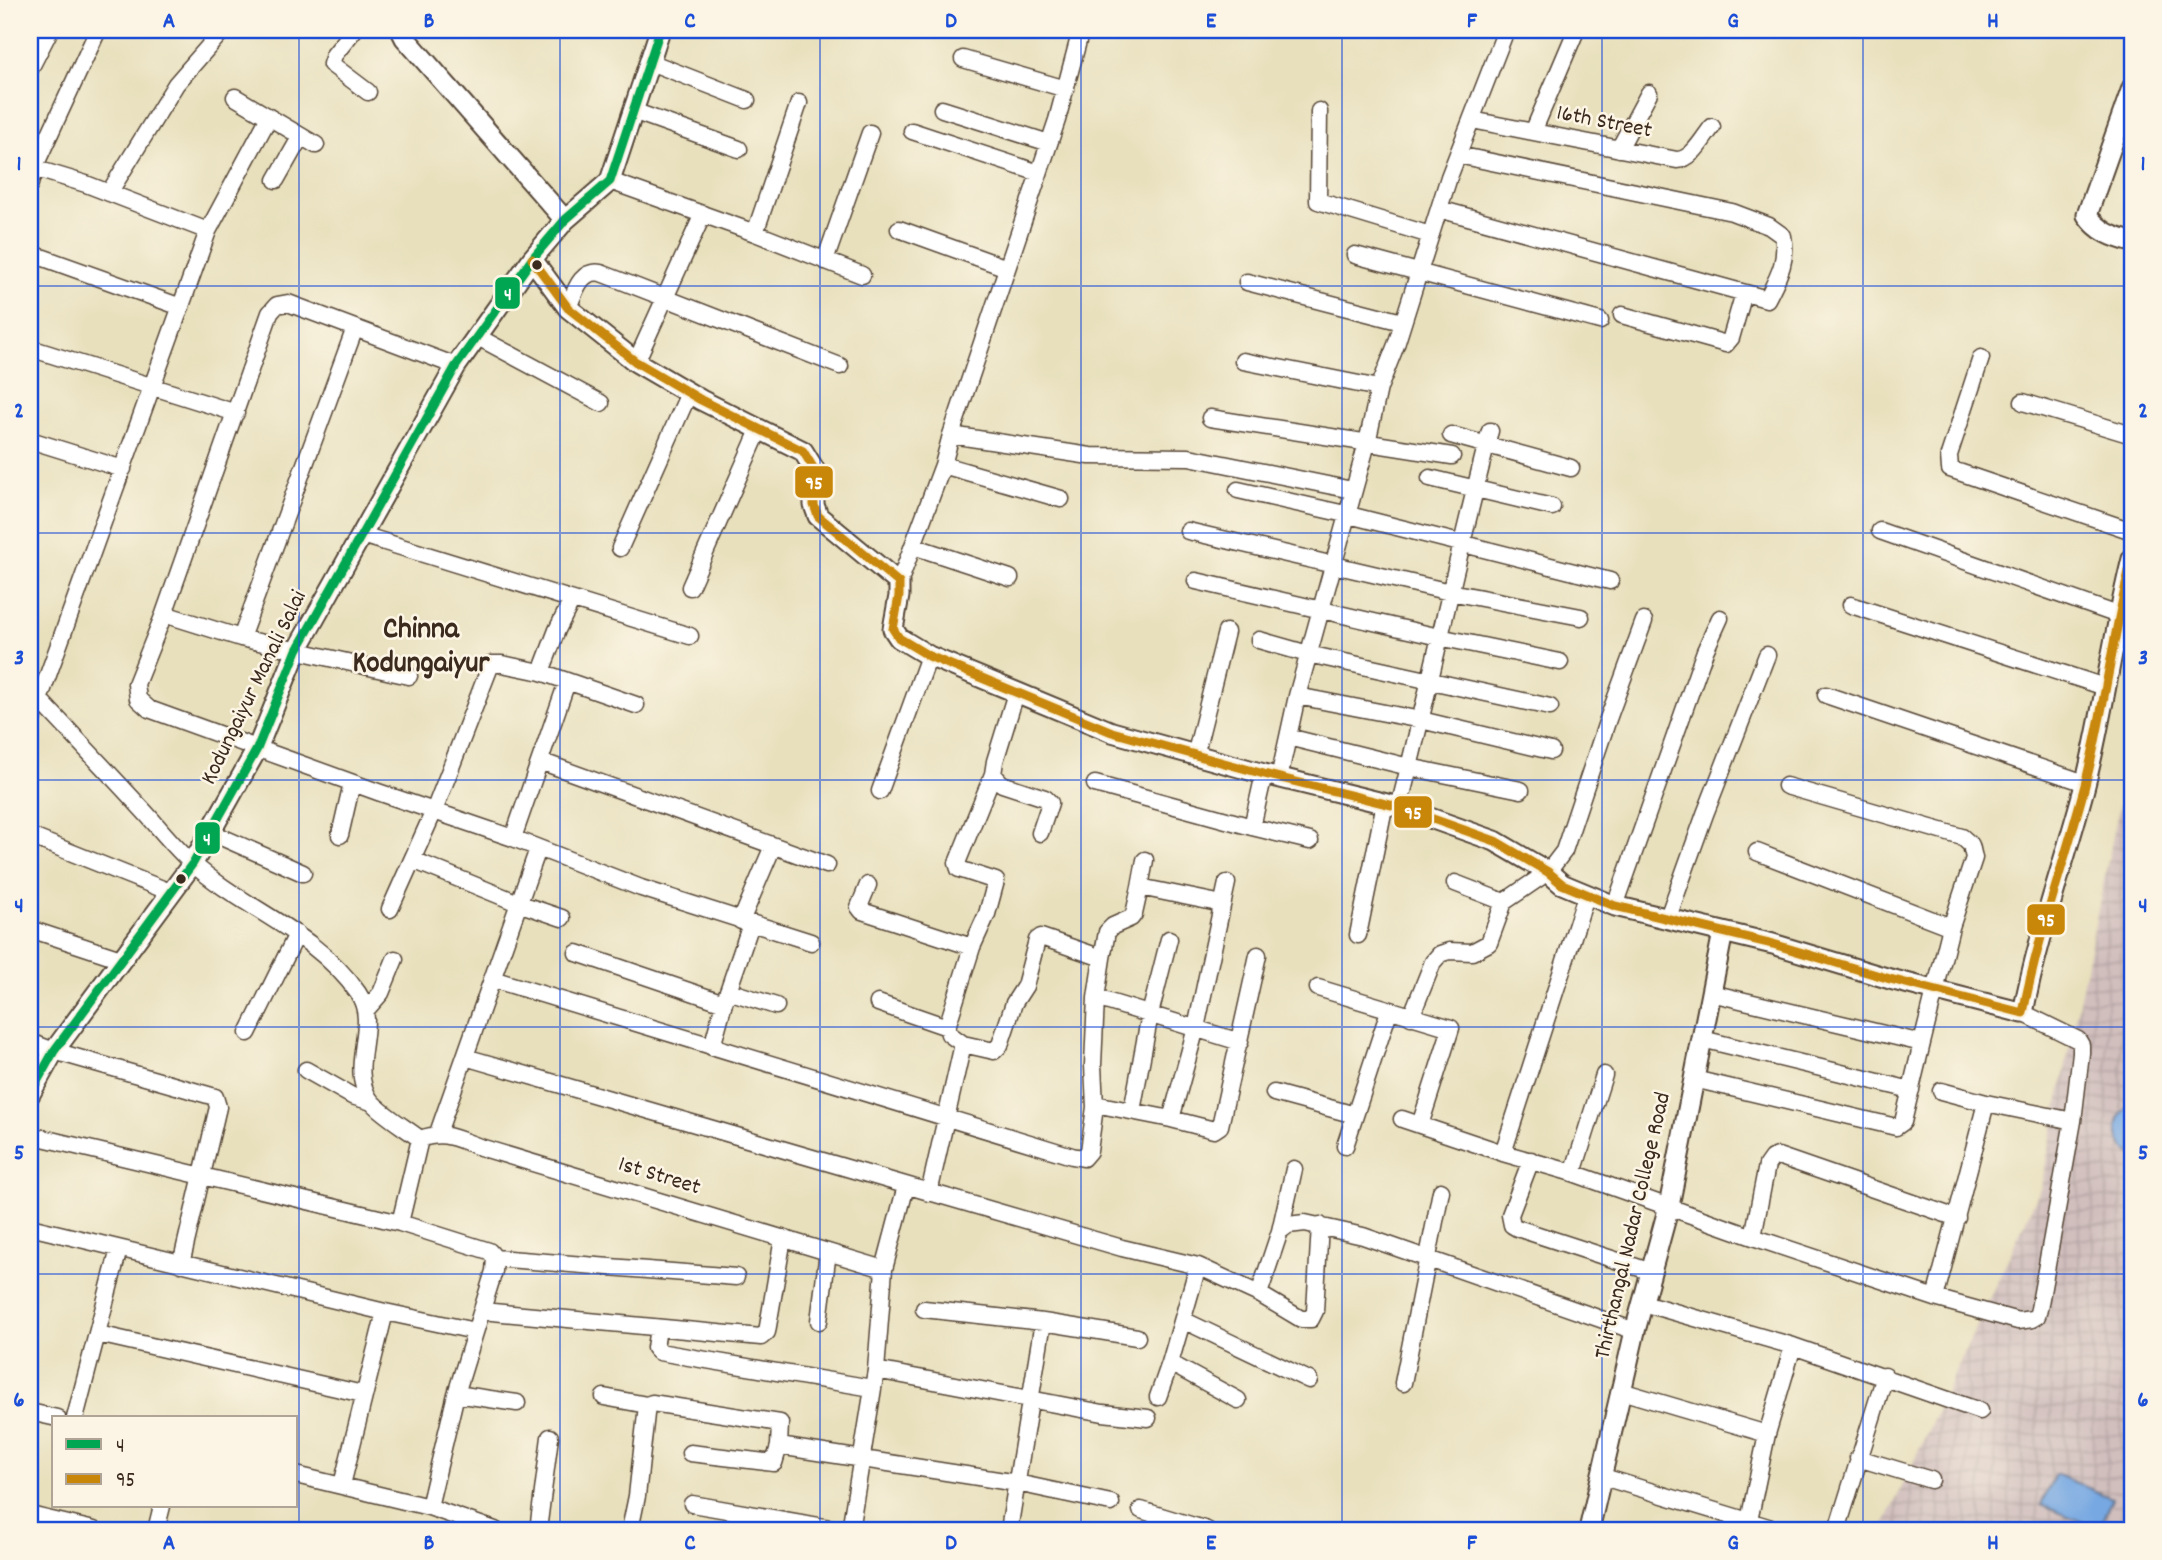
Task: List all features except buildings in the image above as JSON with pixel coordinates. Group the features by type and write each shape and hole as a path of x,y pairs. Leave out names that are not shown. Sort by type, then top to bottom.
{"street":[{"path":"30,69 50,30"},
{"path":"30,184 32,167 98,30"},
{"path":"108,193 176,84 223,30"},
{"path":"354,30 334,55 331,64 368,92"},
{"path":"401,30 565,220"},
{"path":"660,30 610,181 862,275"},
{"path":"1082,30 1049,143 943,465 898,583 899,596 892,629 899,638 929,656 1112,732 1195,756 1392,805 1495,841 1548,872 1562,884 1615,906 1773,944 2023,1013 2078,1040 2081,1045 2073,1121 2037,1316 2026,1321 1935,1298 1573,1173 1402,1119"},
{"path":"1252,827 1287,737 1345,514 1367,443 1379,388 1458,155 1506,30"},
{"path":"1533,132 1575,33"},
{"path":"963,59 1066,89"},
{"path":"650,62 747,100"},
{"path":"2132,88 2087,215 2109,236 2132,242"},
{"path":"1619,149 1650,93"},
{"path":"235,97 308,140 276,180"},
{"path":"755,233 799,103"},
{"path":"942,109 1049,143"},
{"path":"633,111 739,149"},
{"path":"1319,111 1318,201 1430,235"},
{"path":"30,725 35,696 123,469 208,231 269,117"},
{"name":"16th Street","path":"1472,120 1684,160 1712,127"},
{"path":"912,131 1038,173"},
{"path":"825,261 870,133"},
{"path":"1439,209 1768,299 1783,267 1786,252 1783,236 1769,226 1732,212 1458,155"},
{"path":"32,167 208,231"},
{"name":"Kodungaiyur Manali Salai","path":"30,1094 54,1051 193,863 257,749 297,650 456,366 532,259 565,220 610,181"},
{"path":"636,362 703,214"},
{"path":"899,229 1007,268"},
{"path":"30,253 181,307"},
{"path":"1355,255 1600,321"},
{"path":"532,259 568,308 636,362 689,393 803,451 814,469 814,505 818,516 898,583"},
{"path":"568,308 583,276 592,271 840,366"},
{"path":"1247,282 1402,323"},
{"path":"1622,315 1726,344 1731,338 1744,293"},
{"path":"456,366 288,303 277,305 270,313 164,614 136,684 138,698 149,709 513,838 640,888 811,942"},
{"path":"241,638 355,328"},
{"path":"476,336 601,403"},
{"path":"30,348 236,413"},
{"path":"1981,358 1949,455 1950,469 2132,531"},
{"path":"1243,361 1379,388"},
{"path":"620,548 689,393"},
{"path":"2023,402 2132,435"},
{"path":"1210,418 1452,456"},
{"path":"690,587 760,430"},
{"path":"951,435 1078,455 1189,457 1352,490"},
{"path":"1451,435 1488,438 1571,468"},
{"path":"1357,935 1392,805 1409,767 1460,543 1488,438"},
{"path":"30,440 123,469"},
{"path":"943,465 1061,499"},
{"path":"1430,478 1552,507"},
{"path":"1237,491 1345,514 1610,581"},
{"path":"1188,531 1450,592 1581,617"},
{"path":"1880,531 2118,615"},
{"path":"362,535 690,636"},
{"path":"913,546 1010,578"},
{"path":"2023,1013 2085,783 2118,615 2132,559"},
{"path":"1196,581 1560,662"},
{"path":"541,672 572,600"},
{"path":"1851,605 2105,687"},
{"path":"164,614 241,638 409,676"},
{"path":"1615,906 1704,650 1720,618"},
{"path":"1411,1017 1433,962 1440,954 1449,951 1472,952 1489,943 1504,902 1548,872 1564,851 1644,621"},
{"path":"1195,756 1226,632"},
{"path":"1259,640 1308,654 1550,707"},
{"path":"1667,920 1767,655"},
{"path":"880,791 929,656"},
{"path":"390,909 434,811 491,664 502,663 541,672 636,705"},
{"path":"513,838 567,682"},
{"path":"1016,693 993,774 957,863 959,869 996,881 947,1027 949,1034 963,1044 994,1051 1000,1045 1014,1003 1026,986 1037,940 1041,937 1102,958"},
{"path":"1826,695 2085,783"},
{"path":"35,696 193,863 228,892 297,934 341,971 357,992 366,1010 360,1072 372,1102"},
{"path":"1297,696 1421,720 1551,751"},
{"path":"1287,737 1409,767 1521,790"},
{"path":"540,761 827,865"},
{"path":"993,774 1002,784 1045,798 1050,803 1040,833"},
{"path":"340,835 352,783"},
{"path":"1095,784 1310,841"},
{"path":"1694,1079 1891,1127 1900,1126 1903,1122 1933,990 1974,858 1971,845 1968,841 1786,786"},
{"path":"210,832 303,873"},
{"path":"30,836 170,892"},
{"path":"712,1047 746,922 773,846"},
{"path":"420,1139 438,1133 538,849"},
{"path":"1757,852 1951,927"},
{"path":"413,860 518,904 562,918"},
{"path":"492,979 1072,1156 1083,1157 1090,1151 1095,1104 1093,1065 1096,998 1107,932 1112,926 1134,914 1145,860"},
{"path":"1171,1119 1196,1028 1227,883"},
{"path":"1455,883 1504,902"},
{"path":"868,885 859,907 862,911 972,947"},
{"path":"1140,887 1222,906"},
{"path":"1503,1153 1586,896"},
{"path":"30,929 121,959"},
{"name":"Thirthangal Nadar College Road","path":"1589,1530 1620,1391 1669,1206 1723,932"},
{"path":"248,1033 297,934"},
{"path":"1132,1111 1150,1014 1169,939"},
{"path":"577,953 726,997 776,1006"},
{"path":"1095,1104 1214,1130 1220,1126 1258,955"},
{"path":"366,1010 378,998 395,959"},
{"path":"1318,988 1451,1028 1420,1125"},
{"path":"1711,993 1922,1043"},
{"path":"1096,998 1240,1042"},
{"path":"878,1003 947,1027"},
{"path":"1345,1146 1389,1010"},
{"path":"1702,1039 1911,1090"},
{"path":"30,1042 215,1097 218,1107 181,1264"},
{"path":"929,1193 963,1044"},
{"path":"465,1057 929,1193 1122,1248 1198,1266 1259,1294 1301,1319 1311,1319 1315,1311 1320,1225"},
{"path":"306,1070 352,1096 372,1102 420,1139"},
{"path":"1573,1173 1604,1075"},
{"path":"1941,1091 2073,1121"},
{"path":"1273,1093 1355,1115"},
{"path":"1935,1298 1986,1103"},
{"name":"1st Street","path":"438,1133 884,1269"},
{"path":"30,1135 400,1223 481,1247 495,1258 736,1277"},
{"path":"400,1223 420,1139"},
{"path":"1753,1237 1768,1165 1772,1158 1778,1156 1957,1218"},
{"path":"1531,1160 1510,1215 1512,1225 1652,1272"},
{"path":"1259,1294 1280,1231 1294,1169"},
{"path":"850,1530 876,1370 884,1269 906,1186"},
{"path":"1403,1384 1441,1191"},
{"path":"1280,1231 1288,1225 1305,1223 1363,1236 1635,1331"},
{"path":"30,1227 475,1331"},
{"path":"482,1311 765,1336 783,1238"},
{"path":"76,1416 119,1249"},
{"path":"819,1321 828,1252"},
{"path":"429,1507 456,1394 494,1271 495,1258"},
{"path":"1158,1397 1198,1266"},
{"path":"1643,1303 1793,1346 1980,1411"},
{"path":"924,1309 1042,1322 1137,1337"},
{"path":"342,1485 385,1312"},
{"path":"1183,1320 1309,1381"},
{"path":"1009,1530 1042,1322"},
{"path":"658,1328 655,1348 659,1352 872,1388"},
{"path":"98,1334 363,1394"},
{"path":"1749,1521 1768,1434 1793,1346"},
{"path":"1170,1363 1238,1400"},
{"path":"876,1370 1103,1413 1148,1418"},
{"path":"1837,1530 1885,1376"},
{"path":"1620,1391 1768,1434"},
{"path":"456,1394 517,1403"},
{"path":"604,1397 780,1423 779,1446 774,1463 690,1453"},
{"path":"631,1530 647,1405"},
{"path":"30,1412 52,1417"},
{"path":"538,1530 550,1437"},
{"path":"779,1446 1017,1483 1111,1503"},
{"path":"1858,1458 1931,1480"},
{"path":"298,1475 429,1507 453,1524 495,1530"},
{"path":"1600,1476 1778,1530"},
{"path":"692,1504 842,1530"},
{"path":"156,1530 162,1508"},
{"path":"1141,1510 1208,1530"},
{"path":"30,1515 94,1530"}],"shaded area":[{"path":"2132,744 2132,1530 1882,1530 2041,1187"}],"water":[{"path":"2132,1103 2132,1155 2121,1143 2117,1129 2125,1108"},
{"path":"2055,1474 2112,1498 2099,1529 2041,1505"}],"transit line":[{"name":"4","path":"30,1094 54,1051 193,863 257,749 297,650 456,366 532,259 565,220 610,181 660,30"},
{"name":"95","path":"532,259 568,308 636,362 701,400 803,451 814,469 814,505 818,516 899,583 893,629 899,638 929,656 1112,732 1264,774 1399,807 1495,841 1548,872 1562,884 1615,906 1773,944 1890,979 2023,1013 2036,955 2092,757 2132,559"}],"district":[{"name":"Chinna Kodungaiyur","path":"421,648"}]}
